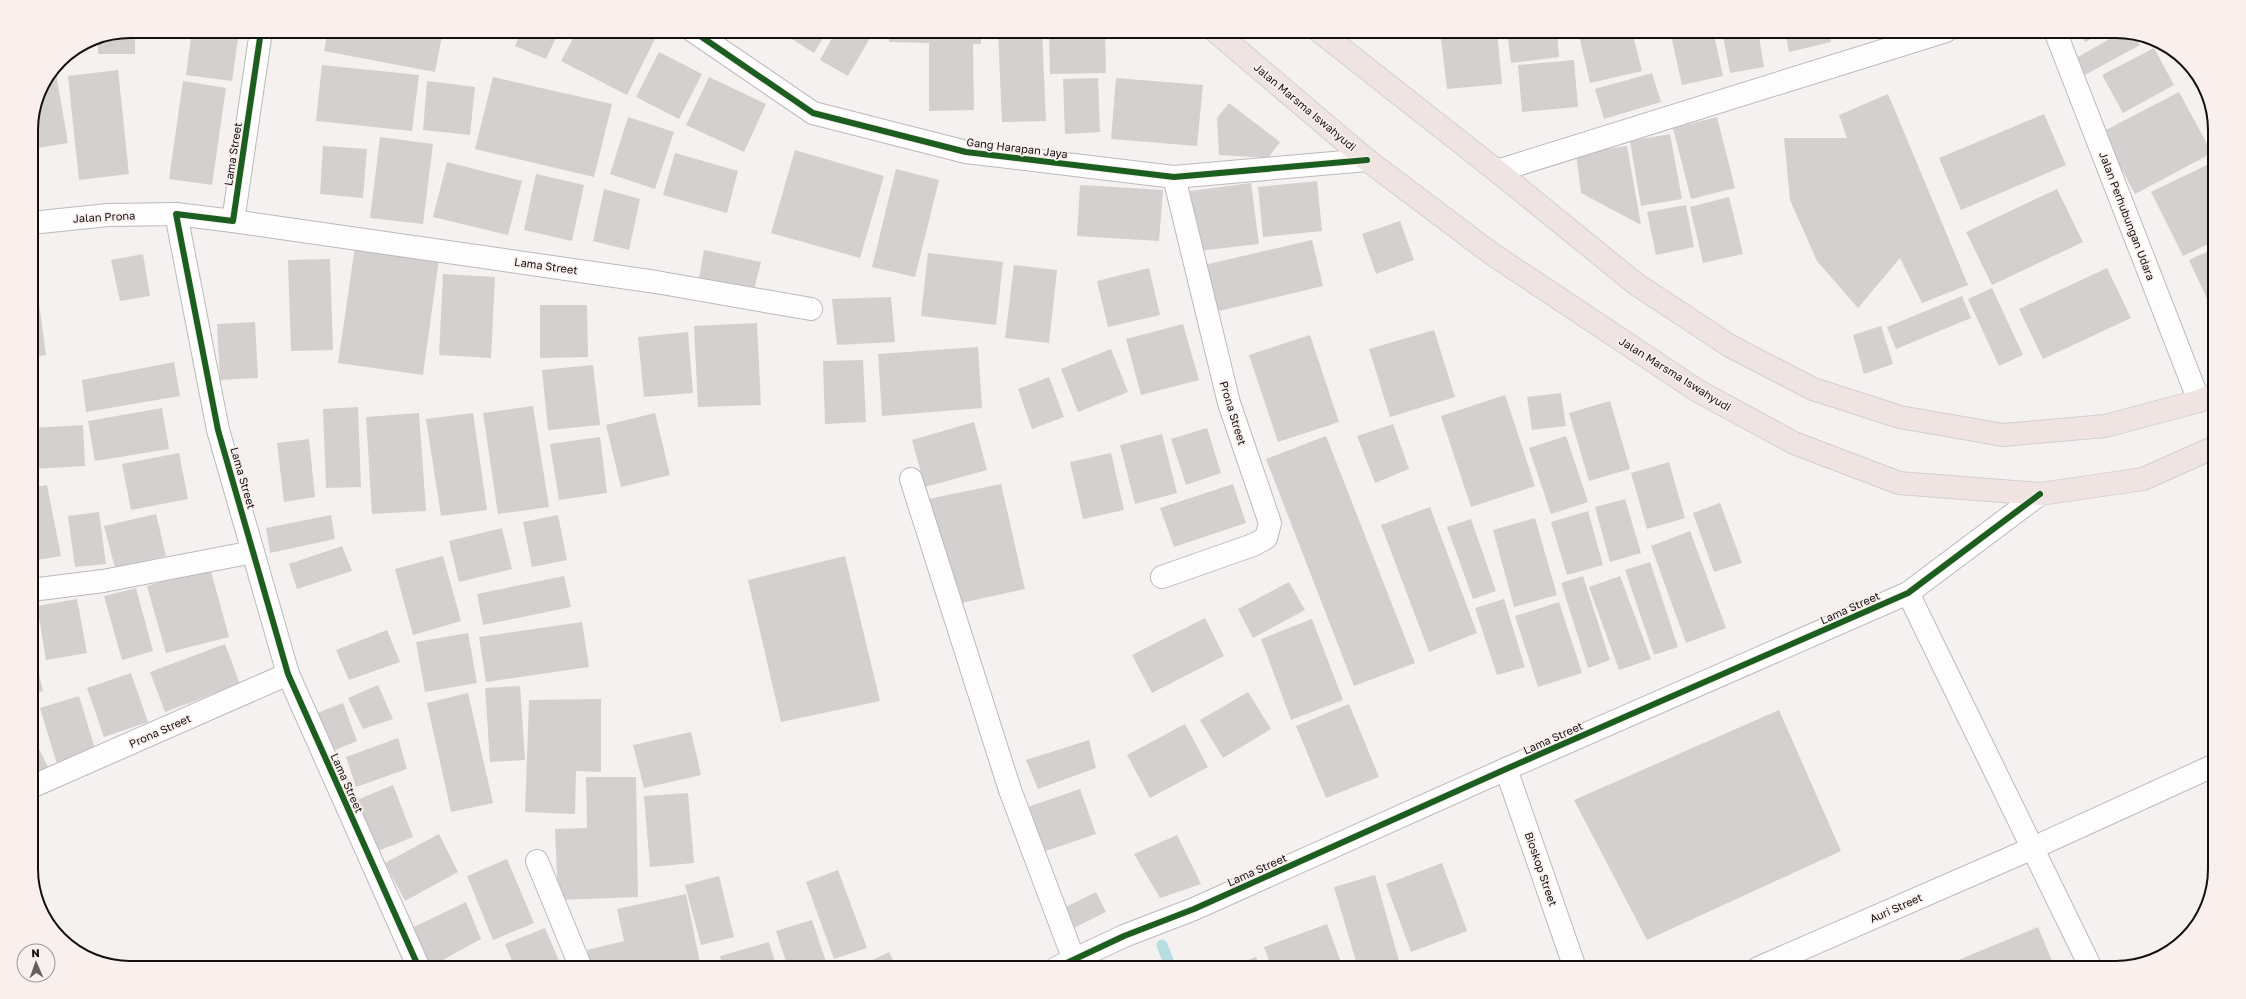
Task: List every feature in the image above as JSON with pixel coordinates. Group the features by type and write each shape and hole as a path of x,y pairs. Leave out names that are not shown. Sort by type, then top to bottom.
{"highway":[{"name":"Jalan Marsma Iswahyudi","path":"1223,38 1367,160 1492,254 1616,338 1698,391 1794,443 1899,483 2040,494 2143,479 2208,450"},
{"path":"1328,38 1497,171 1636,284 1730,346 1813,389 1900,417 2003,435 2105,426 2207,398"}],"street":[{"name":"Lama Street","path":"233,221 260,38"},
{"name":"Gang Harapan Jaya","path":"702,38 813,114 966,152 1174,177 1367,160"},
{"path":"1497,171 1924,38"},
{"name":"Jalan Perhubungan Udara","path":"2058,38 2207,398"},
{"name":"Prona Street","path":"1162,577 1253,545 1266,538 1270,523 1229,404 1174,177"},
{"name":"Lama Street","path":"416,961 288,674 218,430 176,214 656,282 811,309"},
{"name":"Jalan Prona","path":"38,222 108,215 176,214"},
{"path":"911,479 1064,961"},
{"name":"Lama Street","path":"1071,961 1124,936 1194,909 1506,769 1908,593 2040,494"},
{"path":"38,589 103,581 253,552"},
{"path":"1908,593 2088,961"},
{"name":"Prona Street","path":"38,784 288,674"},
{"name":"Auri Street","path":"1774,961 2033,848 2208,768"},
{"name":"Bioskop Street","path":"1506,769 1573,961"},
{"path":"537,861 578,961"}],"building":[{"path":"124,38 135,38 135,54 98,54 98,44"},
{"path":"191,38 238,38 232,81 186,75"},
{"path":"327,38 442,38 435,72 324,51"},
{"path":"518,38 556,38 546,59 515,46"},
{"path":"573,38 656,38 627,95 561,61"},
{"path":"790,38 823,38 814,53"},
{"path":"832,38 870,38 848,76 820,60"},
{"path":"889,38 981,38 981,44 973,44 974,110 929,111 929,43 889,42"},
{"path":"998,38 1042,38 1046,121 1002,122"},
{"path":"1049,38 1105,38 1106,73 1050,74"},
{"path":"1441,38 1498,38 1502,84 1447,89"},
{"path":"1508,38 1558,38 1559,57 1511,63"},
{"path":"1580,38 1634,38 1642,71 1590,83"},
{"path":"1672,38 1715,38 1723,76 1682,85"},
{"path":"1723,38 1759,38 1764,67 1730,73"},
{"path":"1786,38 1830,38 1831,42 1789,52"},
{"path":"2083,38 2093,38 2085,42"},
{"path":"2111,38 2134,40 2137,41 2140,45 2085,75 2076,58"},
{"path":"2154,48 2174,85 2123,113 2102,75"},
{"path":"659,52 702,74 679,119 636,97"},
{"path":"1574,60 1578,107 1522,112 1518,65"},
{"path":"322,65 419,75 412,131 316,121"},
{"path":"118,70 129,174 79,180 68,76"},
{"path":"1652,73 1661,102 1604,119 1595,89"},
{"path":"56,75 68,143 38,148 38,124 41,106 45,95"},
{"path":"493,77 612,104 594,177 475,149"},
{"path":"709,77 766,104 744,152 686,125"},
{"path":"1098,78 1100,132 1065,134 1063,79"},
{"path":"1116,78 1203,85 1197,146 1111,139"},
{"path":"183,81 226,88 212,185 169,179"},
{"path":"427,81 475,87 470,135 423,130"},
{"path":"2179,92 2208,146 2208,155 2135,194 2102,132"},
{"path":"1888,94 1968,285 1922,303 1900,258 1858,308 1817,261 1790,200 1784,138 1847,138 1839,115"},
{"path":"1229,103 1280,142 1268,158 1219,155 1217,118"},
{"path":"2044,114 2066,165 1961,210 1939,158"},
{"path":"628,117 674,132 655,189 610,174"},
{"path":"1717,117 1735,188 1691,199 1673,128"},
{"path":"1670,134 1682,199 1641,206 1630,141"},
{"path":"380,137 433,144 423,224 370,218"},
{"path":"323,146 367,149 363,198 320,194"},
{"path":"1627,146 1641,225 1581,193 1576,153"},
{"path":"795,150 884,176 860,258 771,233"},
{"path":"675,153 738,171 727,213 663,195"},
{"path":"447,162 522,181 508,235 433,217"},
{"path":"2208,164 2208,244 2183,256 2151,192"},
{"path":"896,169 939,180 915,277 872,267"},
{"path":"536,174 584,185 572,241 524,230"},
{"path":"1317,181 1322,231 1263,237 1258,187"},
{"path":"1251,183 1259,244 1198,251 1190,191"},
{"path":"1080,185 1163,190 1159,241 1077,236"},
{"path":"604,189 640,199 629,250 593,241"},
{"path":"2057,189 2083,242 1992,285 1966,232"},
{"path":"1729,197 1743,254 1703,263 1690,207"},
{"path":"1686,205 1694,247 1656,255 1647,212"},
{"path":"1400,221 1414,260 1376,274 1362,234"},
{"path":"1312,240 1323,286 1215,312 1204,265"},
{"path":"355,247 439,259 423,375 338,363"},
{"path":"704,250 761,262 754,289 699,278"},
{"path":"2208,251 2208,301 2189,260"},
{"path":"928,253 1003,262 996,325 921,316"},
{"path":"143,254 150,296 120,301 111,260"},
{"path":"330,259 333,350 291,351 288,260"},
{"path":"1014,265 1057,270 1049,343 1005,338"},
{"path":"1149,268 1160,315 1108,327 1097,281"},
{"path":"2107,268 2131,318 2043,359 2019,309"},
{"path":"443,274 495,277 491,358 439,355"},
{"path":"1992,288 2023,355 1999,366 1968,299"},
{"path":"1962,296 1971,318 1896,349 1887,327"},
{"path":"891,297 895,342 837,345 832,299"},
{"path":"38,304 46,355 38,356"},
{"path":"540,305 587,305 588,357 540,358"},
{"path":"255,322 258,378 220,380 217,324"},
{"path":"757,323 761,405 698,407 694,326"},
{"path":"1183,324 1199,380 1141,395 1126,339"},
{"path":"1881,326 1893,364 1864,374 1853,335"},
{"path":"1434,330 1455,397 1390,417 1369,349"},
{"path":"688,332 693,393 644,397 638,337"},
{"path":"1310,335 1339,422 1278,442 1249,355"},
{"path":"978,347 982,408 882,416 878,354"},
{"path":"1111,349 1128,392 1078,412 1061,369"},
{"path":"863,360 866,422 825,424 823,361"},
{"path":"174,362 180,396 86,412 82,380"},
{"path":"593,365 600,425 548,430 542,370"},
{"path":"1049,377 1064,417 1032,429 1018,389"},
{"path":"1561,393 1566,426 1532,430 1527,397"},
{"path":"1505,395 1535,486 1471,507 1441,416"},
{"path":"1610,401 1630,469 1589,481 1569,413"},
{"path":"533,406 549,507 498,514 483,413"},
{"path":"358,407 361,487 326,488 323,409"},
{"path":"162,408 169,449 95,461 88,421"},
{"path":"419,413 426,511 372,514 366,417"},
{"path":"473,413 487,510 441,516 426,419"},
{"path":"655,413 670,475 621,487 606,425"},
{"path":"974,422 987,470 925,487 912,440"},
{"path":"1393,424 1409,469 1375,483 1357,436"},
{"path":"83,425 85,466 38,469 38,428"},
{"path":"1207,428 1221,473 1186,485 1171,439"},
{"path":"1162,434 1177,493 1135,504 1120,445"},
{"path":"1326,436 1415,663 1354,686 1266,459"},
{"path":"1566,436 1588,502 1551,514 1529,448"},
{"path":"600,437 607,493 559,500 550,444"},
{"path":"309,439 315,497 284,502 277,443"},
{"path":"179,453 188,499 131,510 122,464"},
{"path":"1111,453 1124,510 1083,519 1070,462"},
{"path":"1669,462 1685,518 1647,529 1631,473"},
{"path":"1001,484 1025,589 952,605 928,499"},
{"path":"1233,484 1246,523 1174,547 1160,508"},
{"path":"47,485 61,556 38,560 38,487"},
{"path":"1625,499 1641,553 1610,562 1595,507"},
{"path":"1720,503 1742,563 1714,572 1693,513"},
{"path":"1430,507 1477,633 1429,652 1381,525"},
{"path":"1588,511 1603,565 1567,575 1551,522"},
{"path":"99,512 106,564 75,567 68,516"},
{"path":"156,514 166,556 115,568 104,526"},
{"path":"331,515 335,539 270,553 266,528"},
{"path":"558,515 567,560 532,567 523,522"},
{"path":"1535,518 1557,595 1514,607 1493,530"},
{"path":"1471,519 1496,591 1473,599 1447,527"},
{"path":"502,528 512,569 459,582 449,541"},
{"path":"1690,531 1726,628 1686,643 1651,546"},
{"path":"342,546 352,571 297,589 289,564"},
{"path":"443,556 461,621 413,635 395,569"},
{"path":"845,556 880,701 781,722 748,580"},
{"path":"1650,562 1678,647 1654,655 1625,570"},
{"path":"210,568 229,637 166,653 147,586"},
{"path":"564,576 571,607 483,625 477,594"},
{"path":"1583,576 1610,660 1588,668 1561,583"},
{"path":"1620,576 1651,659 1619,670 1589,587"},
{"path":"1289,582 1305,610 1253,638 1238,609"},
{"path":"136,588 153,651 122,660 104,596"},
{"path":"77,599 87,653 46,660 38,606"},
{"path":"1504,599 1525,667 1497,675 1475,608"},
{"path":"1559,602 1582,673 1538,687 1515,616"},
{"path":"1205,618 1224,656 1152,693 1132,655"},
{"path":"1312,619 1343,700 1291,720 1261,639"},
{"path":"582,622 589,667 486,682 479,637"},
{"path":"387,630 400,662 349,680 336,650"},
{"path":"468,633 477,683 425,692 416,642"},
{"path":"225,644 240,684 165,712 150,672"},
{"path":"38,670 43,691 38,692"},
{"path":"131,673 148,722 104,737 87,688"},
{"path":"378,685 393,719 363,729 348,698"},
{"path":"520,686 525,760 490,762 485,688"},
{"path":"1248,692 1271,729 1223,758 1200,720"},
{"path":"468,693 493,803 451,812 427,703"},
{"path":"79,696 96,752 57,764 40,708"},
{"path":"601,699 601,772 576,771 575,814 525,812 529,700"},
{"path":"343,703 357,741 333,751 317,713"},
{"path":"1349,704 1379,777 1326,798 1296,726"},
{"path":"1779,710 1841,851 1647,940 1574,800"},
{"path":"1185,724 1208,767 1150,798 1127,755"},
{"path":"691,732 701,775 644,788 633,745"},
{"path":"398,738 407,769 356,787 346,757"},
{"path":"1089,740 1096,768 1038,789 1026,760"},
{"path":"38,747 48,767 38,772"},
{"path":"586,777 636,777 638,897 558,900 555,829 587,828"},
{"path":"393,785 413,837 378,851 357,800"},
{"path":"1080,789 1096,834 1037,854 1022,809"},
{"path":"688,793 694,863 650,867 644,796"},
{"path":"439,834 458,872 405,901 385,863"},
{"path":"1177,835 1201,884 1160,898 1134,854"},
{"path":"507,859 534,923 493,940 467,876"},
{"path":"1442,863 1467,931 1411,952 1386,884"},
{"path":"838,870 867,948 834,959 806,882"},
{"path":"1375,875 1399,961 1356,961 1334,887"},
{"path":"719,876 734,937 701,945 685,885"},
{"path":"1096,892 1106,912 1074,928 1064,908"},
{"path":"686,894 700,961 589,961 587,950 624,941 617,909"},
{"path":"466,902 481,939 441,961 427,961 412,928"},
{"path":"812,920 826,961 786,961 776,931"},
{"path":"1327,924 1340,961 1269,961 1264,947"},
{"path":"2038,927 2052,961 1956,961"},
{"path":"545,928 559,961 512,961 505,944"},
{"path":"769,942 775,961 721,961 720,956"},
{"path":"889,952 894,961 870,961"},
{"path":"1256,957 1257,961 1245,961"}],"waterway":[{"path":"1162,945 1168,961"}],"cycle path":[{"path":"260,38 233,221 176,214 218,430 288,674 416,961"},
{"path":"703,38 813,113 966,152 1174,177 1367,160"},
{"path":"1071,961 1124,936 1194,909 1506,769 1908,593 2040,494"}]}
